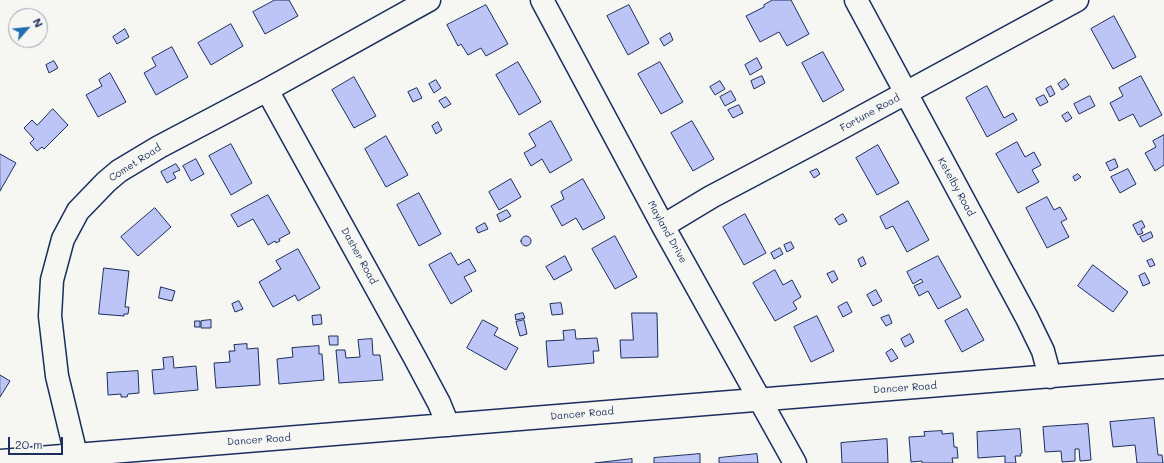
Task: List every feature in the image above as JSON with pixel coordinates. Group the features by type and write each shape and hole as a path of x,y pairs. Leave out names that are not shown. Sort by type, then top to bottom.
{"street":[{"name":"Comet Road","path":"77,459 57,376 50,316 52,280 63,239 78,211 106,182 119,171 159,147 267,90 428,0"},
{"name":"Mayland Drive","path":"542,0 663,226 796,463"},
{"name":"Ketelby Road","path":"856,0 1027,318 1043,351 1050,377"},
{"name":"Fortune Road","path":"663,226 711,197 1077,0"},
{"name":"Dasher Road","path":"267,90 415,358 439,403 448,425"},
{"name":"Dancer Road","path":"0,461 77,459 448,425 1164,367"}],"building":[{"path":"275,0 289,0 298,16 265,34 253,12"},
{"path":"773,0 791,0 809,34 787,46 779,32 760,42 746,16 764,7 764,5"},
{"path":"486,5 508,44 486,56 481,48 468,55 461,44 458,46 447,25"},
{"path":"629,5 649,43 628,55 607,16"},
{"path":"1114,16 1136,57 1113,69 1091,29"},
{"path":"231,24 243,46 211,65 198,43"},
{"path":"125,29 129,37 117,44 113,37"},
{"path":"670,33 673,40 664,46 660,39"},
{"path":"172,47 188,77 156,95 144,73 156,66 152,58"},
{"path":"823,52 844,90 823,102 802,63"},
{"path":"757,58 762,68 750,75 745,65"},
{"path":"54,61 58,68 49,73 46,65"},
{"path":"518,62 541,102 519,115 496,75"},
{"path":"660,62 683,102 661,114 638,74"},
{"path":"110,73 126,102 98,117 86,95 102,86 99,80"},
{"path":"762,76 765,83 754,89 751,81"},
{"path":"1141,76 1162,115 1140,127 1133,114 1119,121 1110,103 1123,96 1119,88"},
{"path":"354,77 376,116 354,128 332,90"},
{"path":"1065,79 1069,85 1062,90 1058,84"},
{"path":"436,80 441,88 434,93 429,84"},
{"path":"720,81 725,89 715,95 710,87"},
{"path":"987,86 1004,118 1013,113 1017,120 987,137 966,98"},
{"path":"1051,86 1055,94 1050,97 1046,89"},
{"path":"417,88 422,98 413,102 408,92"},
{"path":"731,91 736,100 725,106 720,97"},
{"path":"1044,95 1048,102 1040,106 1036,99"},
{"path":"1090,96 1095,106 1079,114 1074,104"},
{"path":"446,97 451,104 444,108 439,101"},
{"path":"739,105 743,113 733,118 728,110"},
{"path":"53,109 68,125 44,149 42,147 37,151 30,143 34,139 24,128 32,120 37,125"},
{"path":"1068,112 1072,118 1066,122 1062,116"},
{"path":"551,121 572,160 550,173 542,159 531,166 524,153 536,146 529,134"},
{"path":"692,121 714,159 693,171 671,133"},
{"path":"438,122 442,130 436,134 432,126"},
{"path":"1164,135 1164,165 1155,171 1145,153 1156,147 1153,141"},
{"path":"386,136 408,175 386,187 365,149"},
{"path":"1017,142 1025,157 1034,152 1041,165 1032,170 1039,182 1018,193 996,154"},
{"path":"231,144 252,183 231,195 209,156"},
{"path":"878,145 899,183 877,195 856,158"},
{"path":"0,154 16,163 0,191"},
{"path":"196,159 204,174 191,181 183,166"},
{"path":"1115,159 1118,167 1110,171 1106,163"},
{"path":"176,164 180,170 173,173 176,178 167,183 161,172"},
{"path":"817,169 820,174 814,178 810,172"},
{"path":"1128,169 1136,184 1120,193 1111,177"},
{"path":"1078,174 1081,177 1075,181 1073,177"},
{"path":"511,179 521,197 499,210 489,192"},
{"path":"583,179 605,218 583,230 576,218 562,226 551,206 564,199 561,192"},
{"path":"419,193 441,234 419,246 397,205"},
{"path":"268,195 290,233 279,239 280,241 276,243 275,241 268,245 253,219 238,227 231,215"},
{"path":"1047,197 1054,210 1060,207 1067,219 1061,222 1069,237 1047,248 1026,208"},
{"path":"908,201 929,240 907,252 893,226 886,229 880,217"},
{"path":"155,208 171,227 138,256 121,237"},
{"path":"507,210 511,216 500,222 497,215"},
{"path":"745,214 766,253 744,265 723,227"},
{"path":"843,214 847,221 839,225 835,219"},
{"path":"1142,221 1145,227 1141,229 1143,233 1138,235 1133,225"},
{"path":"485,223 488,229 478,233 476,228"},
{"path":"1151,232 1153,237 1143,242 1140,237"},
{"path":"526,236 531,241 526,246 521,241"},
{"path":"615,236 637,277 615,289 592,249"},
{"path":"791,242 794,248 787,252 784,245"},
{"path":"780,248 783,254 774,259 771,253"},
{"path":"298,249 320,288 298,301 295,295 273,307 259,282 281,269 276,261"},
{"path":"451,253 458,265 469,259 476,271 464,277 472,291 451,304 429,265"},
{"path":"565,256 572,270 554,280 546,267"},
{"path":"938,256 961,297 938,309 928,291 919,296 914,286 923,282 921,279 913,284 907,272"},
{"path":"863,257 866,264 861,267 858,260"},
{"path":"1152,259 1155,265 1150,267 1147,261"},
{"path":"1093,265 1128,292 1113,312 1078,286"},
{"path":"104,268 129,271 125,307 129,307 128,314 124,314 124,316 99,314"},
{"path":"775,270 783,285 792,280 801,297 793,302 797,309 775,321 753,283"},
{"path":"834,271 838,279 832,283 827,274"},
{"path":"1145,273 1150,283 1143,286 1139,276"},
{"path":"161,287 175,291 172,301 159,298"},
{"path":"876,290 882,301 873,306 867,295"},
{"path":"239,301 243,309 235,312 232,304"},
{"path":"847,302 852,312 843,317 838,307"},
{"path":"561,303 563,314 552,315 550,304"},
{"path":"967,309 984,340 962,352 945,321"},
{"path":"523,313 525,318 516,320 515,315"},
{"path":"632,313 657,313 658,357 621,358 620,340 633,340"},
{"path":"321,315 322,324 313,325 312,316"},
{"path":"889,315 892,323 886,326 881,318"},
{"path":"817,316 834,351 811,362 794,327"},
{"path":"211,320 211,328 201,328 201,321"},
{"path":"483,320 498,328 494,335 518,348 506,370 467,348"},
{"path":"524,320 527,334 520,336 516,322"},
{"path":"195,321 200,321 200,327 195,327"},
{"path":"575,330 576,339 597,338 599,351 593,351 594,363 548,367 546,341 564,340 563,331"},
{"path":"910,334 914,342 905,347 901,339"},
{"path":"329,336 338,336 338,345 330,345"},
{"path":"372,339 373,355 380,355 383,380 339,383 336,350 345,350 346,358 360,357 358,340"},
{"path":"247,344 247,349 258,348 260,385 216,388 214,363 230,362 229,351 235,351 234,345"},
{"path":"319,346 319,354 322,354 324,380 279,384 277,359 293,357 292,348"},
{"path":"892,349 898,358 891,362 886,353"},
{"path":"173,357 174,368 196,366 198,390 154,394 152,370 164,369 163,358"},
{"path":"138,371 139,393 128,394 127,397 121,397 121,394 108,395 107,373"},
{"path":"0,375 10,381 0,397"},
{"path":"1154,418 1158,455 1162,455 1163,463 1137,463 1135,445 1113,447 1110,422"},
{"path":"1088,424 1091,460 1080,461 1079,449 1075,449 1075,461 1062,462 1061,451 1045,452 1043,427"},
{"path":"1020,429 1022,453 1020,454 1021,456 1015,456 1016,463 1005,463 1005,456 978,458 977,432"},
{"path":"942,431 942,434 953,433 954,447 957,447 958,458 952,458 953,463 922,463 922,461 911,462 909,437 925,436 924,432"},
{"path":"887,439 888,463 842,463 841,443"},
{"path":"700,454 700,463 654,463 654,458"},
{"path":"757,454 758,463 719,463 719,458"},
{"path":"632,459 632,463 595,463"}]}
